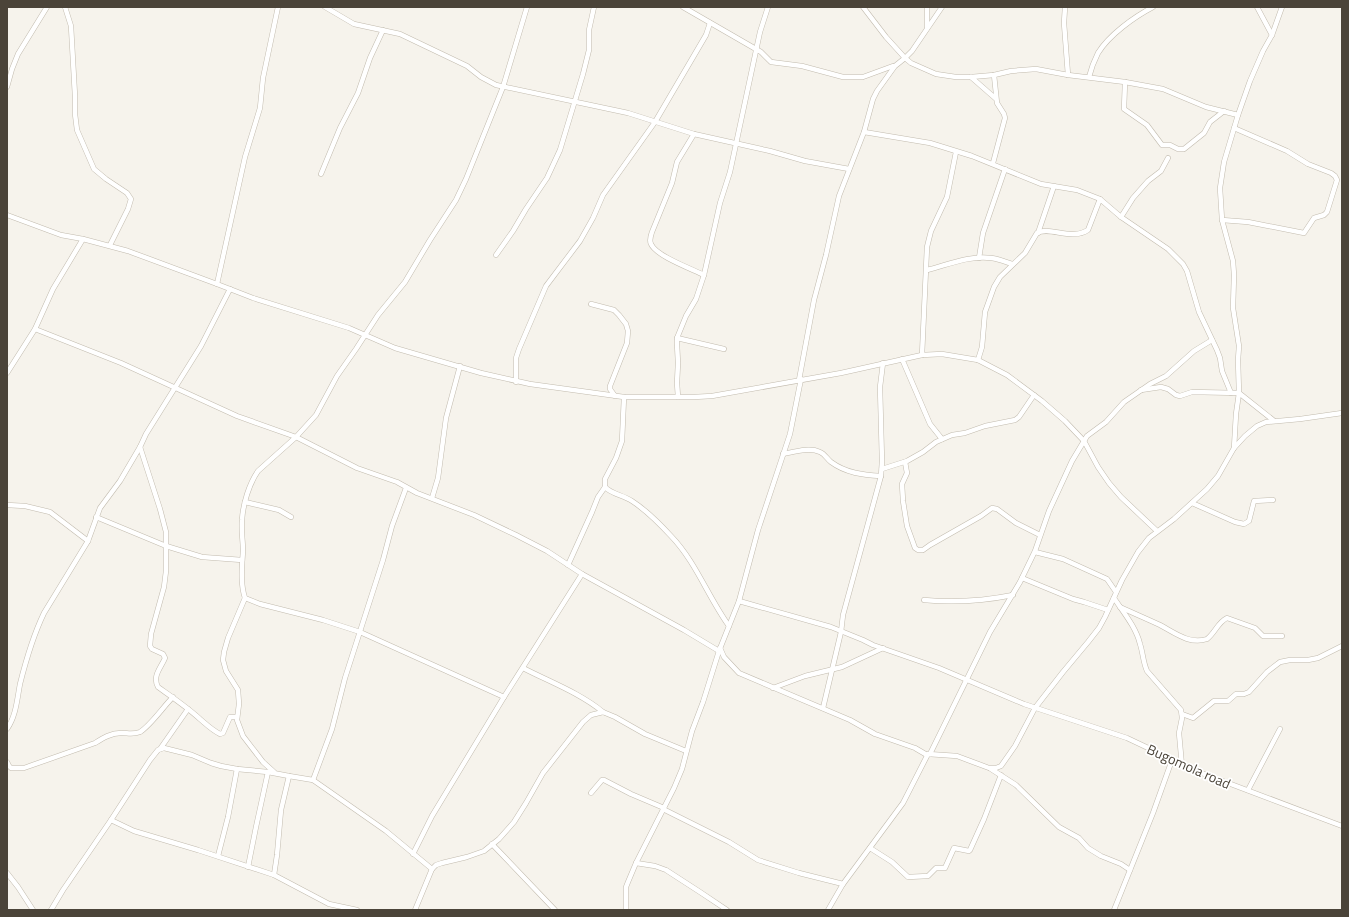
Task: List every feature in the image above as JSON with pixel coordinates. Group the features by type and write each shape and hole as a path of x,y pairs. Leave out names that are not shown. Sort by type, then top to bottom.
{"street":[{"path":"7,87 18,54 47,7"},
{"path":"65,7 71,26 75,96 74,114 77,130 94,169 127,193 130,199 128,209 110,245"},
{"path":"218,284 245,157 260,108 263,78 278,7"},
{"path":"325,7 354,24 400,34 462,64 489,82 503,87 628,113 694,134 770,151 805,161 849,169"},
{"path":"274,773 245,740 237,723 239,704 238,690 226,670 223,660 228,638 245,598 242,560 242,520 245,502 254,477 258,471 296,438 316,415 337,376 378,315 405,282 456,200 503,87 527,7"},
{"path":"496,255 513,232 526,209 547,178 560,150 589,50 589,30 594,7"},
{"path":"683,7 756,50 771,62 802,66 843,77 863,78 895,66"},
{"path":"678,396 677,338 686,316 696,299 704,275 714,229 730,172 735,143 762,24 768,7"},
{"path":"863,7 886,37 905,58 911,63 936,74 956,77 971,77 1036,69 1163,89 1206,107 1238,115"},
{"path":"927,7 927,28"},
{"path":"626,910 626,887 636,863 682,769 692,731 720,650 739,601 758,530 790,434 814,300 839,196 864,132 870,108 877,91 895,66 912,51 942,7"},
{"path":"1065,7 1064,23 1068,75"},
{"path":"1089,77 1098,54 1107,41 1132,21 1153,7"},
{"path":"1257,7 1272,35"},
{"path":"1234,448 1239,393 1239,346 1233,308 1234,275 1230,247 1222,220 1220,188 1221,178 1234,128 1250,81 1263,51 1272,35 1282,7"},
{"path":"516,382 516,358 546,286 580,241 594,218 603,195 655,122 702,41 710,23"},
{"path":"321,174 340,128 358,93 370,58 383,30"},
{"path":"993,163 1005,118 995,98 994,75"},
{"path":"971,77 995,98"},
{"path":"1125,82 1123,106 1125,111 1147,125 1162,145 1170,145 1178,149 1184,149 1204,133 1210,122 1224,111"},
{"path":"1222,220 1248,222 1304,233 1314,218 1324,215 1327,212 1337,180 1331,173 1308,164 1288,151 1234,128"},
{"path":"864,132 930,143 993,163 1034,181 1081,191 1100,199 1121,217 1168,249 1183,264 1187,271 1199,312 1220,358 1222,371 1231,393"},
{"path":"694,134 677,162 672,183 650,240 651,244 655,248 674,262 704,275"},
{"path":"922,355 927,246 931,231 947,197 956,152"},
{"path":"1121,217 1133,198 1152,178 1161,171 1168,158"},
{"path":"979,258 983,233 1005,169"},
{"path":"978,360 982,347 985,312 996,282 1012,264 1025,253 1038,233 1054,186"},
{"path":"1038,233 1046,231 1068,235 1085,231 1089,228 1100,199"},
{"path":"7,215 61,234 110,245 253,298 349,328 395,348 516,382 624,397 694,397 712,396 800,379 841,373 922,355 942,354 978,360 1007,375 1034,395 1065,422 1084,441 1098,467 1109,483 1121,497 1158,531"},
{"path":"7,373 35,329 53,289 83,239"},
{"path":"927,270 979,258 993,258 1012,264"},
{"path":"7,729 14,715 26,662 38,625 44,613 88,541 100,508 120,481 146,434 201,346 230,289"},
{"path":"591,304 614,310 626,324 628,331 627,343 610,386 610,389 615,396"},
{"path":"35,329 121,363 176,387 236,416 296,438 357,468 398,482 406,488 474,515 516,535 547,551 582,574 720,650 724,657 739,674 823,708 850,720 875,734 915,748 928,755 957,756 989,768 1016,785 1064,831 1081,840 1090,849 1101,856 1121,864 1130,870"},
{"path":"677,338 724,349"},
{"path":"828,910 843,884 903,803 990,632 1013,595 1035,552 1049,511 1072,461 1084,441 1091,432 1102,425 1120,405 1140,390 1166,376 1198,349 1212,340"},
{"path":"902,359 930,424 942,439"},
{"path":"823,708 841,632 845,607 881,476 880,387 883,363"},
{"path":"432,498 438,478 446,418 460,366"},
{"path":"1140,390 1161,387 1168,388 1176,395 1180,396 1192,392 1239,393 1273,420"},
{"path":"882,469 905,462 942,439 985,426 1015,420 1019,417 1034,395"},
{"path":"568,565 598,497 605,487 605,479 616,458 622,441 624,397"},
{"path":"989,768 998,768 1003,764 1015,746 1035,708 1095,633 1138,552 1149,538 1207,489 1218,476 1234,448 1257,426 1266,422 1342,413"},
{"path":"140,447 166,532 166,571 164,587 151,634 150,646 152,650 164,656 163,665 156,676 156,682 158,686 220,734 223,733 228,718 237,716"},
{"path":"783,454 814,450 824,454 830,461 842,469 856,474 881,476"},
{"path":"905,462 907,475 902,486 905,515 907,526 915,548 918,550 923,550 992,508 997,509 1016,523 1040,535"},
{"path":"605,487 634,502 672,537 694,567 721,615 729,626"},
{"path":"312,780 332,729 345,678 383,560 392,526 406,488"},
{"path":"1192,503 1235,522 1244,524 1249,520 1254,501 1272,500"},
{"path":"245,502 274,509 292,517"},
{"path":"7,505 25,506 50,512 88,541"},
{"path":"96,517 166,546 202,557 242,560"},
{"path":"1035,552 1063,559 1106,579 1116,592"},
{"path":"414,854 432,816 504,697 582,574"},
{"path":"1022,578 1073,599 1108,610"},
{"path":"924,600 968,602 1013,595"},
{"path":"245,598 260,604 323,620 360,632 504,697"},
{"path":"1114,598 1137,635 1147,672 1179,708 1182,714 1180,733 1182,766"},
{"name":"Bugomola road","path":"739,601 831,627 967,679 996,693 1035,708 1127,738 1182,766 1342,826"},
{"path":"1120,607 1179,636 1191,640 1207,640 1222,621 1227,618 1256,628 1263,636 1282,636"},
{"path":"1182,714 1192,718 1214,701 1228,701 1236,694 1244,694 1249,692 1259,679 1280,662 1318,658 1342,646"},
{"path":"773,688 805,676 842,667 883,648"},
{"path":"523,668 571,692 596,706 603,712 651,736 686,751"},
{"path":"7,762 11,768 24,768 95,743 106,736 122,733 135,734 150,723 173,697"},
{"path":"51,910 150,760 160,749 188,710"},
{"path":"415,910 432,869 436,865 484,851 499,839 514,822 542,773 583,722 591,715 603,712"},
{"path":"1248,790 1280,729"},
{"path":"160,749 164,748 177,751 192,755 211,763 237,769 268,772 312,780 386,831 432,869"},
{"path":"1114,910 1153,813 1172,760"},
{"path":"218,856 228,817 237,769"},
{"path":"248,867 268,772"},
{"path":"870,848 892,862 909,877 928,876 936,868 945,868 954,848 970,850 1001,775"},
{"path":"274,875 281,810 289,776"},
{"path":"591,793 602,780 604,780 631,794 664,808 729,842 758,860 791,871 843,884"},
{"path":"111,820 144,835 218,856 274,875 322,902 357,910"},
{"path":"492,844 555,910"},
{"path":"636,863 655,866 666,870 727,910"},
{"path":"7,873 33,910"}]}
